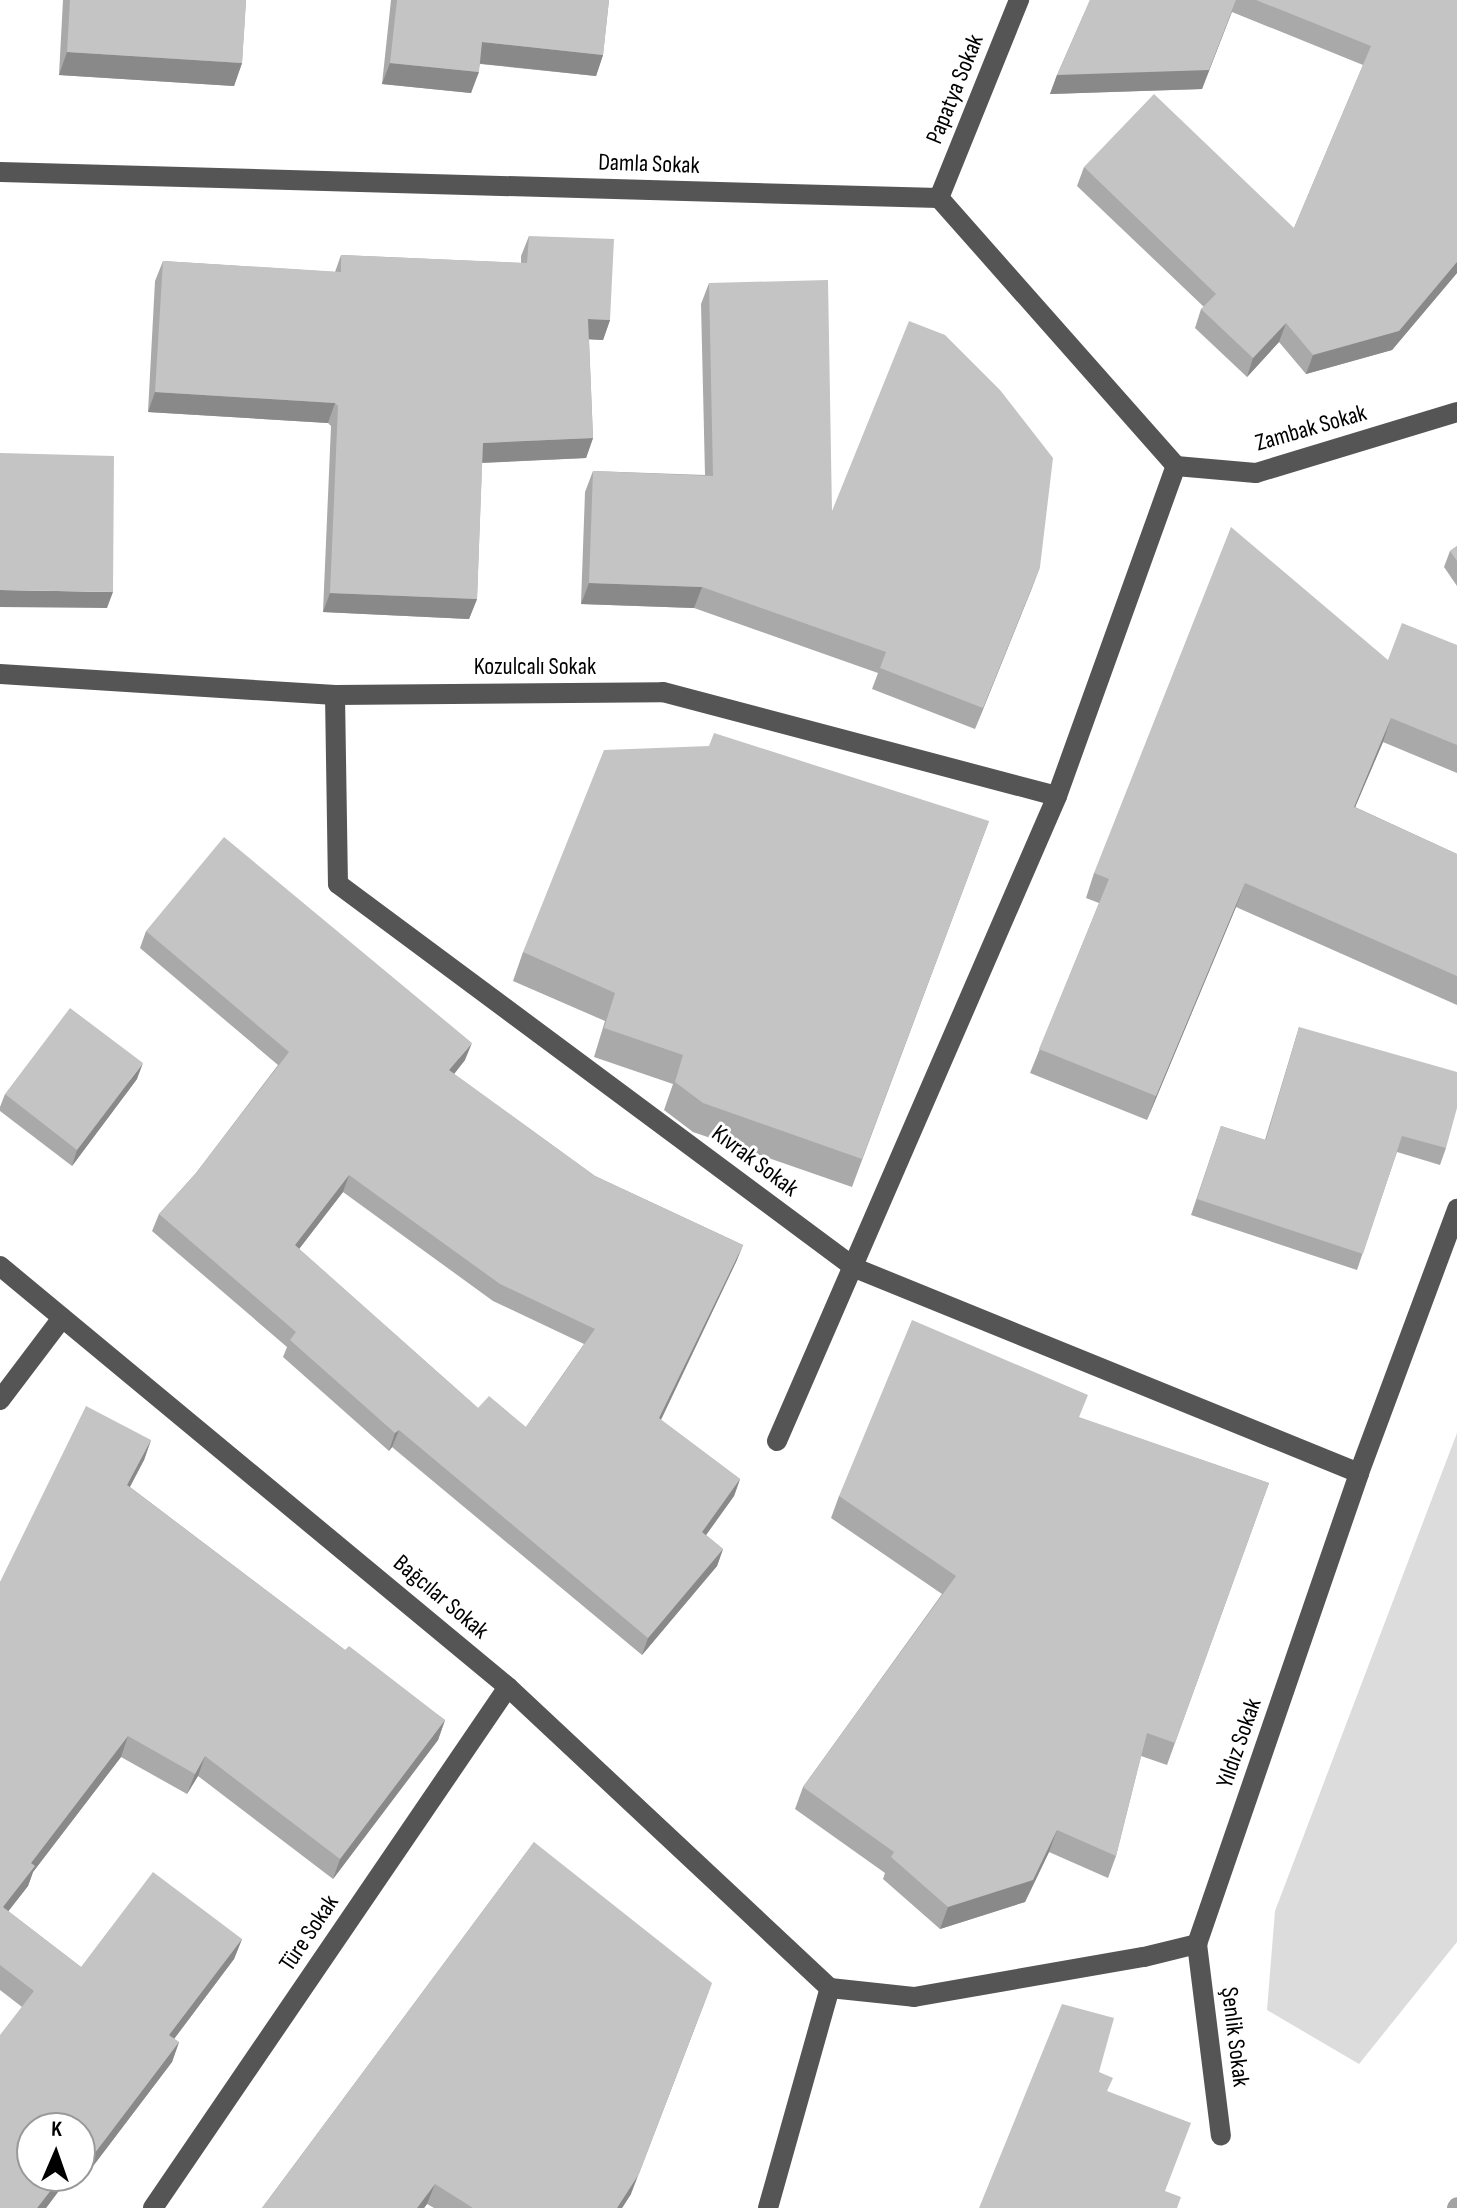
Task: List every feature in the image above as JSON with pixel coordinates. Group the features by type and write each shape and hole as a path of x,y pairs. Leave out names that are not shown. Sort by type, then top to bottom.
{"street":[{"name":"Papatya Sokak","path":"939,198 1019,0"},
{"name":"Damla Sokak","path":"0,172 939,198"},
{"path":"777,1441 855,1268 1057,796 1176,466 939,198"},
{"name":"Zambak Sokak","path":"1176,466 1256,473 1457,412"},
{"name":"Kozulcalı Sokak","path":"0,674 335,695 663,692 1057,796"},
{"name":"Kıvrak Sokak","path":"335,695 338,884 855,1268 1359,1473"},
{"name":"Yıldız Sokak","path":"1197,1944 1359,1473 1457,1209"},
{"name":"Bağcılar Sokak","path":"0,1266 508,1687 830,1988"},
{"path":"0,1400 62,1318"},
{"name":"Türe Sokak","path":"153,2208 508,1687"},
{"path":"768,2208 830,1988 914,1997 1144,1957 1197,1944"},
{"name":"Şenlik Sokak","path":"1197,1944 1221,2136"}],"shaded area":[{"path":"1457,1433 1457,1942 1359,2064 1267,2010 1275,1911"}],"building":[{"path":"70,0 246,0 242,63 67,52"},
{"path":"397,0 609,0 603,55 482,42 479,72 390,63"},
{"path":"1090,0 1236,0 1209,70 1057,75"},
{"path":"1256,0 1457,0 1457,262 1399,331 1313,355 1286,323 1253,358 1201,309 1216,294 1084,167 1154,94 1294,228 1371,46"},
{"path":"529,236 614,239 610,320 588,319 593,438 483,443 477,599 330,593 338,406 335,403 155,392 163,261 341,272 341,255 527,263"},
{"path":"828,280 832,511 909,321 945,335 1000,390 1053,458 1040,567 983,708 880,668 886,652 702,587 589,583 593,471 713,476 709,283"},
{"path":"0,453 114,456 113,592 0,590"},
{"path":"1231,527 1388,660 1402,623 1457,645 1457,745 1391,718 1354,807 1457,854 1457,976 1245,883 1156,1096 1039,1049 1109,879 1094,873"},
{"path":"1457,546 1457,561 1450,551"},
{"path":"714,733 989,821 862,1159 703,1103 675,1082 683,1055 604,1028 615,993 523,952 604,750 709,746"},
{"path":"224,837 472,1043 449,1070 595,1176 743,1245 659,1418 740,1479 702,1532 723,1549 648,1638 399,1430 395,1433 290,1340 296,1332 159,1214 196,1173 289,1052 146,931","holes":["349,1175 500,1284 595,1329 526,1427 489,1396 478,1408 295,1245"]},
{"path":"70,1008 143,1063 77,1150 5,1094"},
{"path":"1299,1027 1457,1072 1457,1108 1446,1148 1402,1136 1363,1254 1197,1199 1221,1126 1266,1140"},
{"path":"912,1320 1088,1395 1079,1417 1269,1483 1175,1743 1147,1733 1116,1856 1057,1830 1033,1880 948,1907 891,1857 894,1852 803,1787 956,1576 839,1496"},
{"path":"86,1406 151,1440 127,1485 345,1650 349,1646 445,1720 340,1859 205,1756 195,1774 128,1736 31,1863 35,1866 3,1907 81,1967 153,1872 242,1939 169,2035 179,2042 96,2151 96,2112 16,2112 16,2192 50,2192 37,2208 0,2208 0,2035 34,1991 0,1965 0,1582"},
{"path":"534,1842 712,1983 639,2174 617,2208 473,2208 435,2184 417,2208 262,2208"},
{"path":"1062,2004 1114,2018 1099,2072 1113,2078 1107,2091 1191,2123 1165,2191 1181,2197 1177,2208 979,2208"}]}
